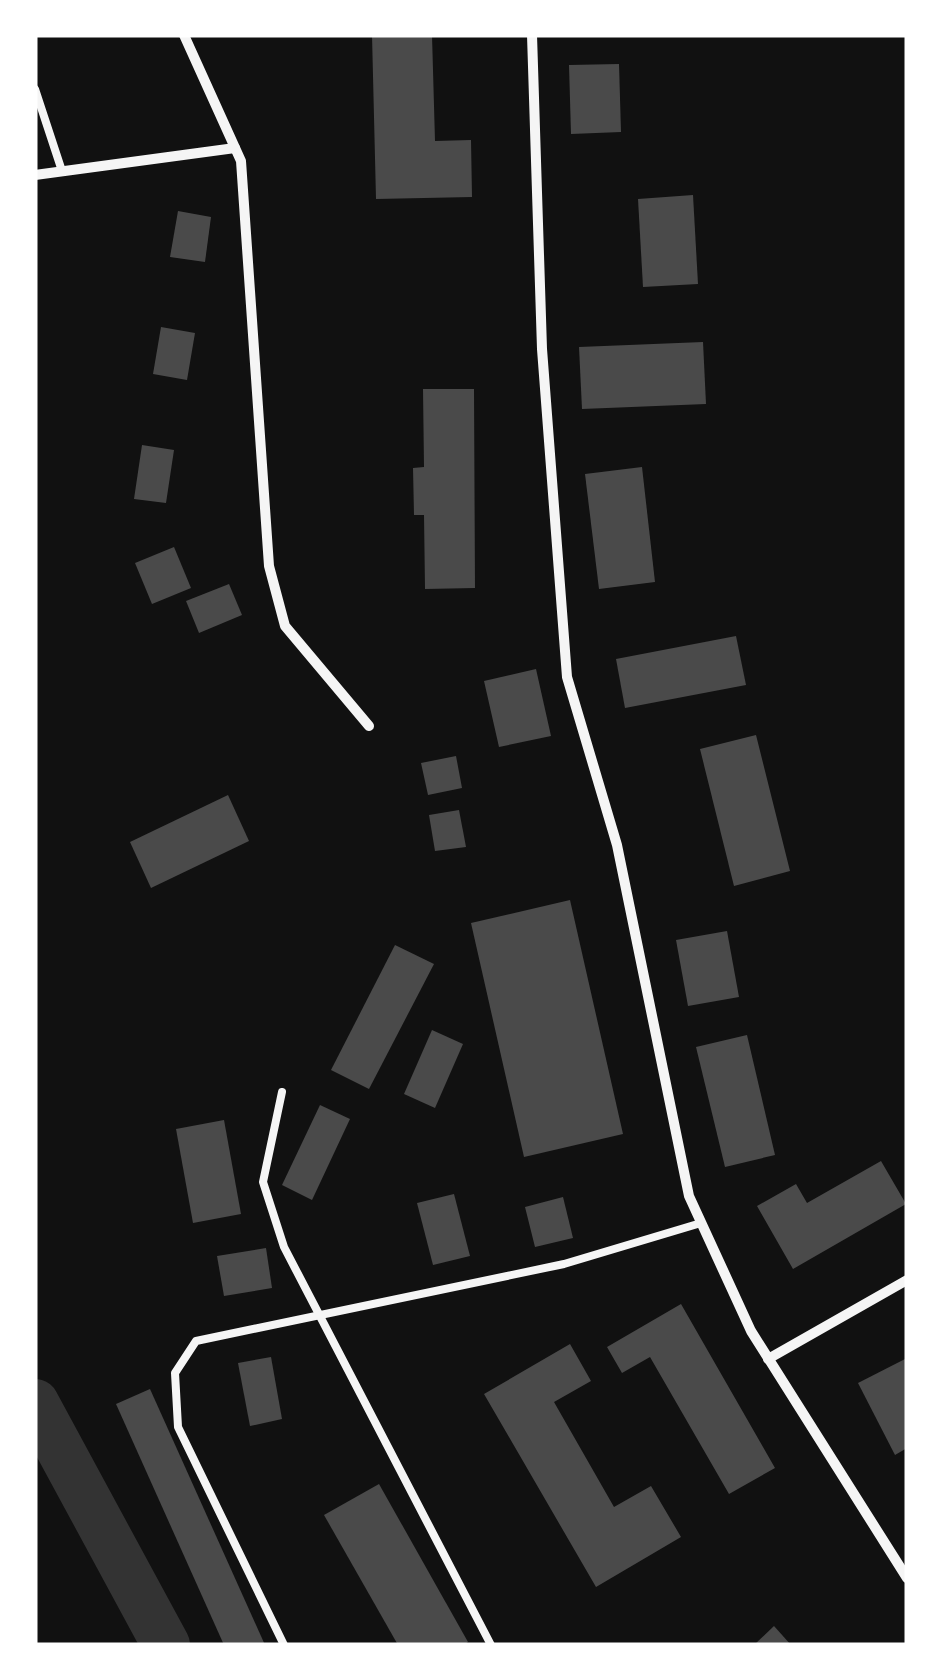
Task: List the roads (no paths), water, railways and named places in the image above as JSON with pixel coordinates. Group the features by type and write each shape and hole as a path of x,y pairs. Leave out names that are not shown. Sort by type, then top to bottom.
{"street":[{"path":"184,35 241,160 269,566 285,626 368,726"},
{"path":"532,35 542,348 567,677 617,846 689,1196 751,1331 907,1578"},
{"path":"35,175 235,148"},
{"path":"768,1359 907,1280"}],"lane":[{"path":"35,89 62,172"},
{"path":"282,1092 263,1182 284,1246 314,1313 491,1645"},
{"path":"284,1645 178,1427 175,1372 196,1341 314,1313 564,1264 701,1223"}],"waterway":[{"path":"35,1403 166,1645"}]}
